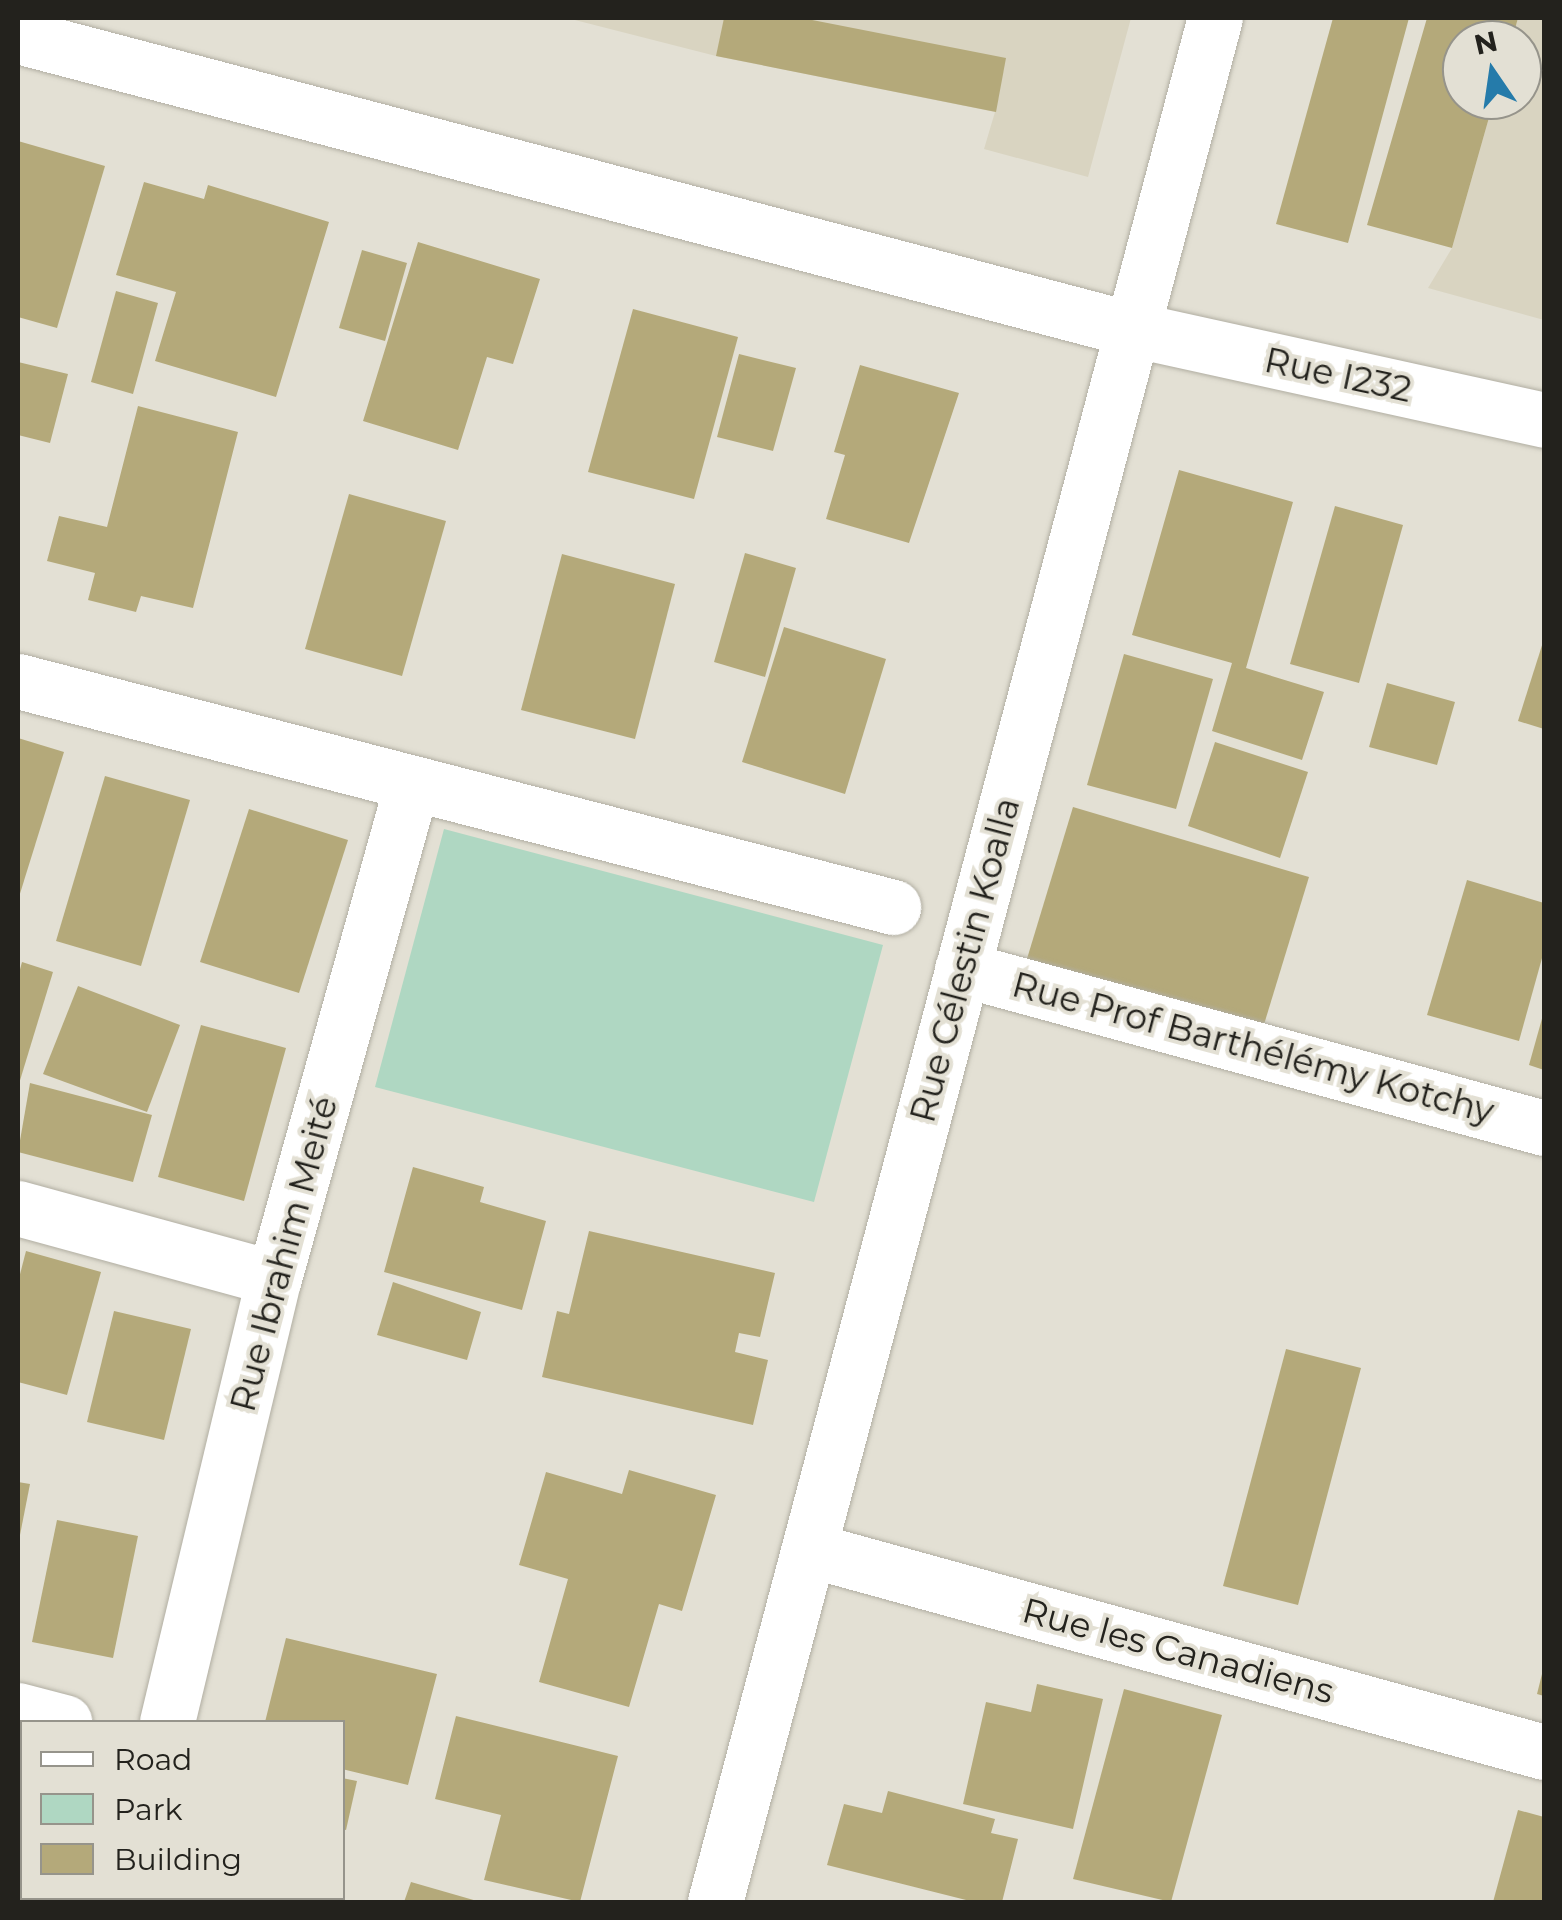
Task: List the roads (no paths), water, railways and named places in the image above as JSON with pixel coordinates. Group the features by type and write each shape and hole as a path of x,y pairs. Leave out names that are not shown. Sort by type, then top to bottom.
{"street":[{"name":"Rue Célestin Koalla","path":"715,1902 1215,18"},
{"name":"Rue I232","path":"18,36 1131,329 1544,420"},
{"path":"18,681 411,787 893,906"},
{"name":"Rue Ibrahim Meité","path":"167,1720 274,1278 411,787"},
{"name":"Rue Prof Barthélémy Kotchy","path":"962,969 1544,1128"},
{"path":"18,1208 274,1278"},
{"name":"Rue les Canadiens","path":"810,1550 1544,1752"},
{"path":"18,1710 56,1720"}]}
